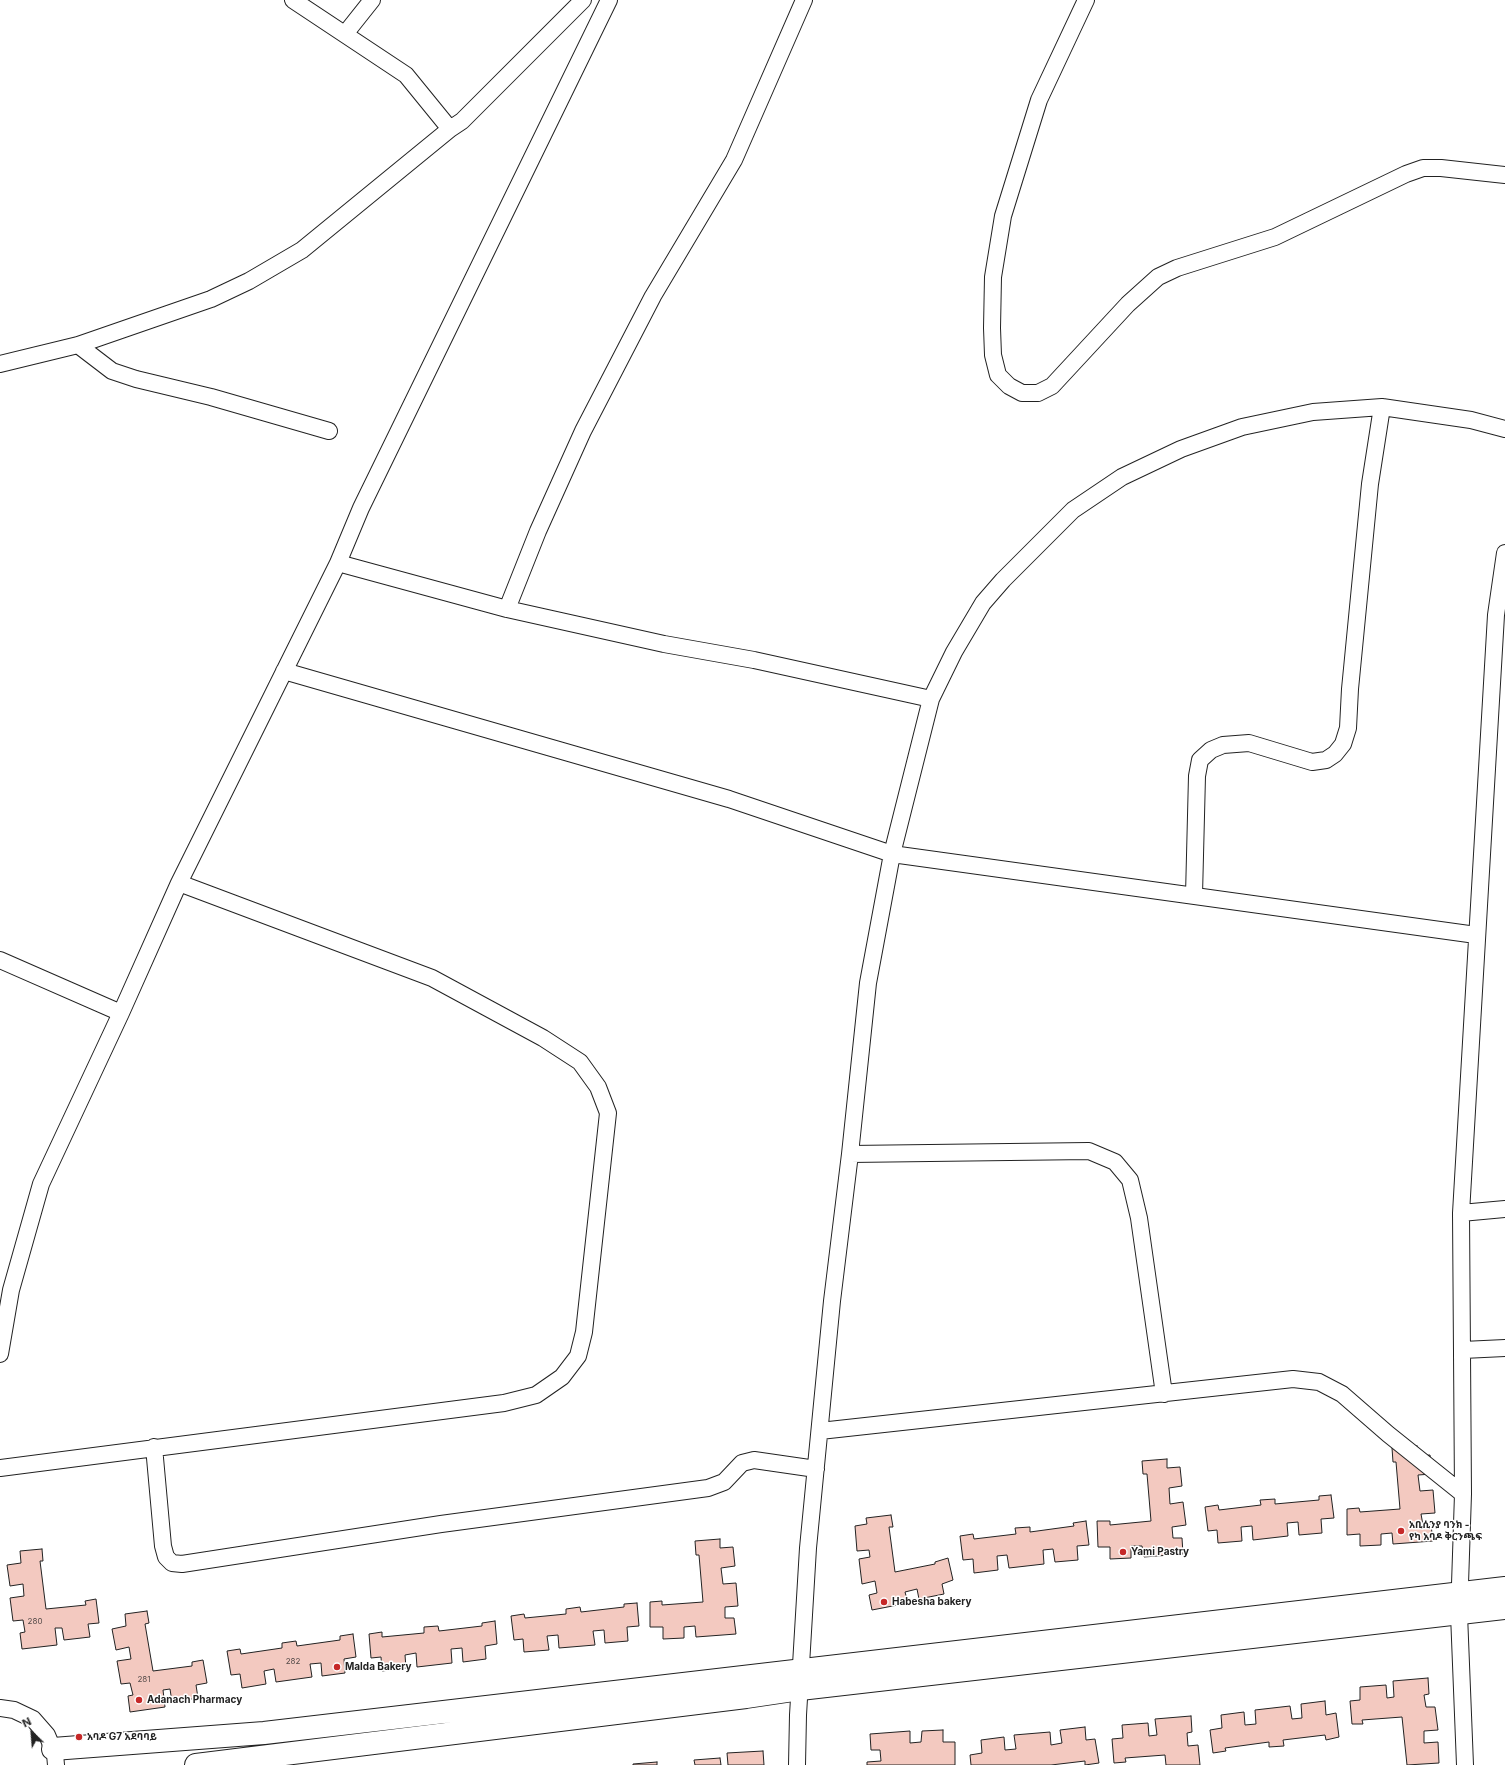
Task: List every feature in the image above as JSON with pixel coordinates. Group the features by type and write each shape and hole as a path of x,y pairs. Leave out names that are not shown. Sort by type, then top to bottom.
{"street":[{"path":"293,0 406,75 450,129"},
{"path":"346,34 372,0"},
{"path":"0,364 78,345 211,299 249,281 302,250 450,129 462,121 583,0"},
{"path":"0,1354 11,1290 41,1184 121,1013 179,884 338,563 361,508 610,0"},
{"path":"507,609 538,531 571,459 582,431 653,296 734,160 804,0"},
{"path":"1086,0 1039,100 1003,216 993,277 993,355 998,375 1009,386 1022,393 1038,393 1052,386 1128,304 1158,278 1177,268 1275,237 1406,174 1422,168 1441,168 1505,175"},
{"path":"78,345 112,371 136,379 211,397 329,431"},
{"path":"797,1765 808,1548 832,1301 850,1154 868,983 892,854 931,700 954,652 983,603 998,585 1073,510 1122,477 1181,449 1242,427 1313,412 1382,407 1471,420 1505,429"},
{"path":"1194,895 1196,776 1200,760 1211,750 1223,745 1249,743 1312,762 1326,760 1335,754 1343,744 1348,728 1370,484 1382,407"},
{"path":"1465,1765 1459,1603 1463,1494 1461,1213 1476,936 1496,615 1505,553"},
{"path":"338,563 507,609 664,644 754,660 931,700"},
{"path":"284,671 729,799 892,854 1194,895 1476,936"},
{"path":"0,1468 504,1403 536,1395 562,1377 578,1356 584,1332 608,1113 598,1087 580,1062 543,1038 432,978 179,884"},
{"path":"0,960 121,1013"},
{"path":"850,1154 1089,1151 1115,1162 1130,1180 1139,1218 1164,1394"},
{"path":"1461,1213 1505,1209"},
{"path":"1463,1350 1505,1348"},
{"path":"820,1431 1293,1379 1319,1382 1342,1394 1388,1434 1463,1494"},
{"path":"154,1447 163,1546 166,1557 172,1563 182,1564 440,1524 708,1488 724,1482 742,1463 754,1460 816,1469"},
{"path":"0,1708 14,1710 33,1719 47,1735 55,1757 801,1679 1459,1603 1505,1588"},
{"path":"1459,1603 1505,1608"},
{"path":"196,1765 730,1699 801,1679"}],"building":[{"path":"1417,1446 1417,1456 1430,1455 1432,1474 1418,1475 1420,1491 1433,1490 1435,1513 1421,1514 1423,1525 1431,1525 1433,1541 1393,1544 1392,1533 1381,1534 1381,1545 1360,1546 1360,1534 1347,1535 1347,1509 1359,1508 1360,1512 1400,1509 1396,1462 1393,1462 1392,1448"},
{"path":"1167,1459 1167,1468 1180,1467 1182,1486 1169,1488 1170,1504 1183,1502 1186,1525 1172,1527 1173,1538 1182,1538 1183,1554 1144,1557 1142,1546 1131,1546 1131,1558 1110,1559 1110,1547 1098,1547 1097,1521 1110,1521 1110,1525 1151,1521 1147,1474 1143,1474 1142,1461"},
{"path":"1331,1495 1334,1518 1321,1519 1322,1533 1299,1535 1298,1522 1287,1523 1288,1536 1253,1540 1252,1526 1241,1527 1242,1541 1218,1543 1217,1530 1208,1531 1205,1507 1218,1505 1219,1510 1261,1505 1260,1500 1275,1499 1275,1504 1319,1500 1319,1496"},
{"path":"891,1515 893,1527 889,1527 895,1572 935,1564 935,1562 948,1558 953,1580 942,1584 944,1594 919,1599 917,1589 905,1592 908,1603 872,1610 869,1595 877,1593 875,1581 862,1584 859,1559 870,1557 869,1550 857,1551 855,1526 867,1524 866,1518"},
{"path":"1086,1521 1089,1545 1077,1546 1078,1560 1055,1562 1053,1549 1043,1550 1044,1564 1009,1568 1007,1555 997,1556 998,1570 974,1573 973,1559 963,1560 960,1536 973,1534 974,1539 1016,1534 1015,1528 1030,1527 1030,1532 1074,1526 1073,1523"},
{"path":"720,1539 720,1548 733,1547 735,1566 721,1568 723,1584 736,1583 738,1606 725,1607 725,1618 734,1618 736,1634 696,1637 695,1626 684,1627 684,1638 663,1639 663,1627 650,1627 650,1602 662,1601 662,1605 703,1602 699,1555 696,1555 695,1541"},
{"path":"42,1549 43,1561 40,1561 46,1609 86,1605 85,1601 96,1599 99,1623 88,1624 90,1637 64,1640 62,1628 55,1628 57,1645 22,1649 20,1633 25,1632 23,1620 13,1621 10,1598 24,1596 23,1584 10,1586 7,1565 21,1563 20,1551"},
{"path":"637,1603 639,1626 627,1627 628,1641 605,1643 604,1630 593,1631 595,1645 559,1648 558,1635 547,1636 549,1650 524,1652 523,1639 514,1640 511,1616 524,1614 525,1618 566,1614 566,1609 580,1607 581,1612 624,1607 624,1604"},
{"path":"147,1611 149,1623 145,1624 153,1671 192,1666 192,1662 203,1660 207,1683 196,1685 198,1698 172,1702 170,1689 163,1690 165,1707 130,1712 128,1696 133,1695 130,1683 121,1684 117,1661 131,1659 129,1647 116,1650 112,1629 126,1626 125,1614"},
{"path":"495,1621 497,1644 485,1646 486,1659 463,1662 462,1648 451,1649 452,1663 417,1667 416,1653 405,1655 406,1668 382,1671 381,1657 371,1658 369,1634 382,1632 382,1637 424,1633 424,1627 438,1626 439,1631 482,1626 482,1623"},
{"path":"353,1634 356,1657 344,1659 345,1673 322,1676 321,1663 310,1664 312,1677 276,1682 274,1669 264,1671 266,1684 242,1688 240,1674 231,1675 227,1651 240,1649 241,1654 282,1648 282,1643 296,1641 297,1646 340,1640 340,1636"},
{"path":"1428,1678 1429,1694 1424,1695 1426,1707 1435,1707 1438,1730 1424,1731 1424,1743 1438,1742 1439,1763 1407,1765 1402,1717 1362,1720 1363,1724 1352,1724 1350,1701 1360,1700 1360,1687 1386,1685 1387,1698 1394,1697 1393,1681"},
{"path":"1325,1701 1326,1715 1336,1713 1339,1737 1326,1740 1325,1735 1283,1740 1284,1746 1269,1747 1269,1742 1225,1748 1226,1751 1213,1753 1210,1730 1222,1728 1221,1715 1244,1712 1245,1725 1256,1724 1255,1710 1290,1706 1292,1719 1302,1718 1301,1704"},
{"path":"1191,1716 1192,1732 1187,1733 1188,1746 1198,1745 1200,1765 1166,1765 1165,1755 1125,1758 1126,1762 1114,1763 1112,1739 1123,1738 1122,1725 1148,1723 1149,1736 1157,1735 1155,1719"},
{"path":"1085,1727 1086,1740 1095,1739 1099,1763 1085,1765 1085,1761 1051,1765 971,1765 970,1755 982,1753 981,1740 1004,1737 1005,1750 1016,1749 1014,1735 1050,1732 1051,1745 1062,1743 1060,1730"},
{"path":"943,1730 943,1742 955,1742 955,1765 867,1765 867,1762 881,1761 880,1750 871,1750 870,1734 910,1731 910,1743 921,1742 922,1731"},
{"path":"763,1751 764,1765 728,1765 727,1753"},
{"path":"720,1758 721,1765 695,1765 694,1760"},
{"path":"657,1762 657,1765 633,1765 633,1764"}],"place":[{"name":"አቢሲንያ ባንክ - የካ አባዶ ቅርንጫፍ","path":"1401,1531"},
{"name":"Yami Pastry","path":"1123,1552"},
{"name":"Habesha bakery","path":"884,1602"},
{"name":"Malda Bakery","path":"337,1667"},
{"name":"Adanach Pharmacy","path":"139,1700"},
{"name":"አባዶ G7 አደባባይ","path":"79,1737"}]}
